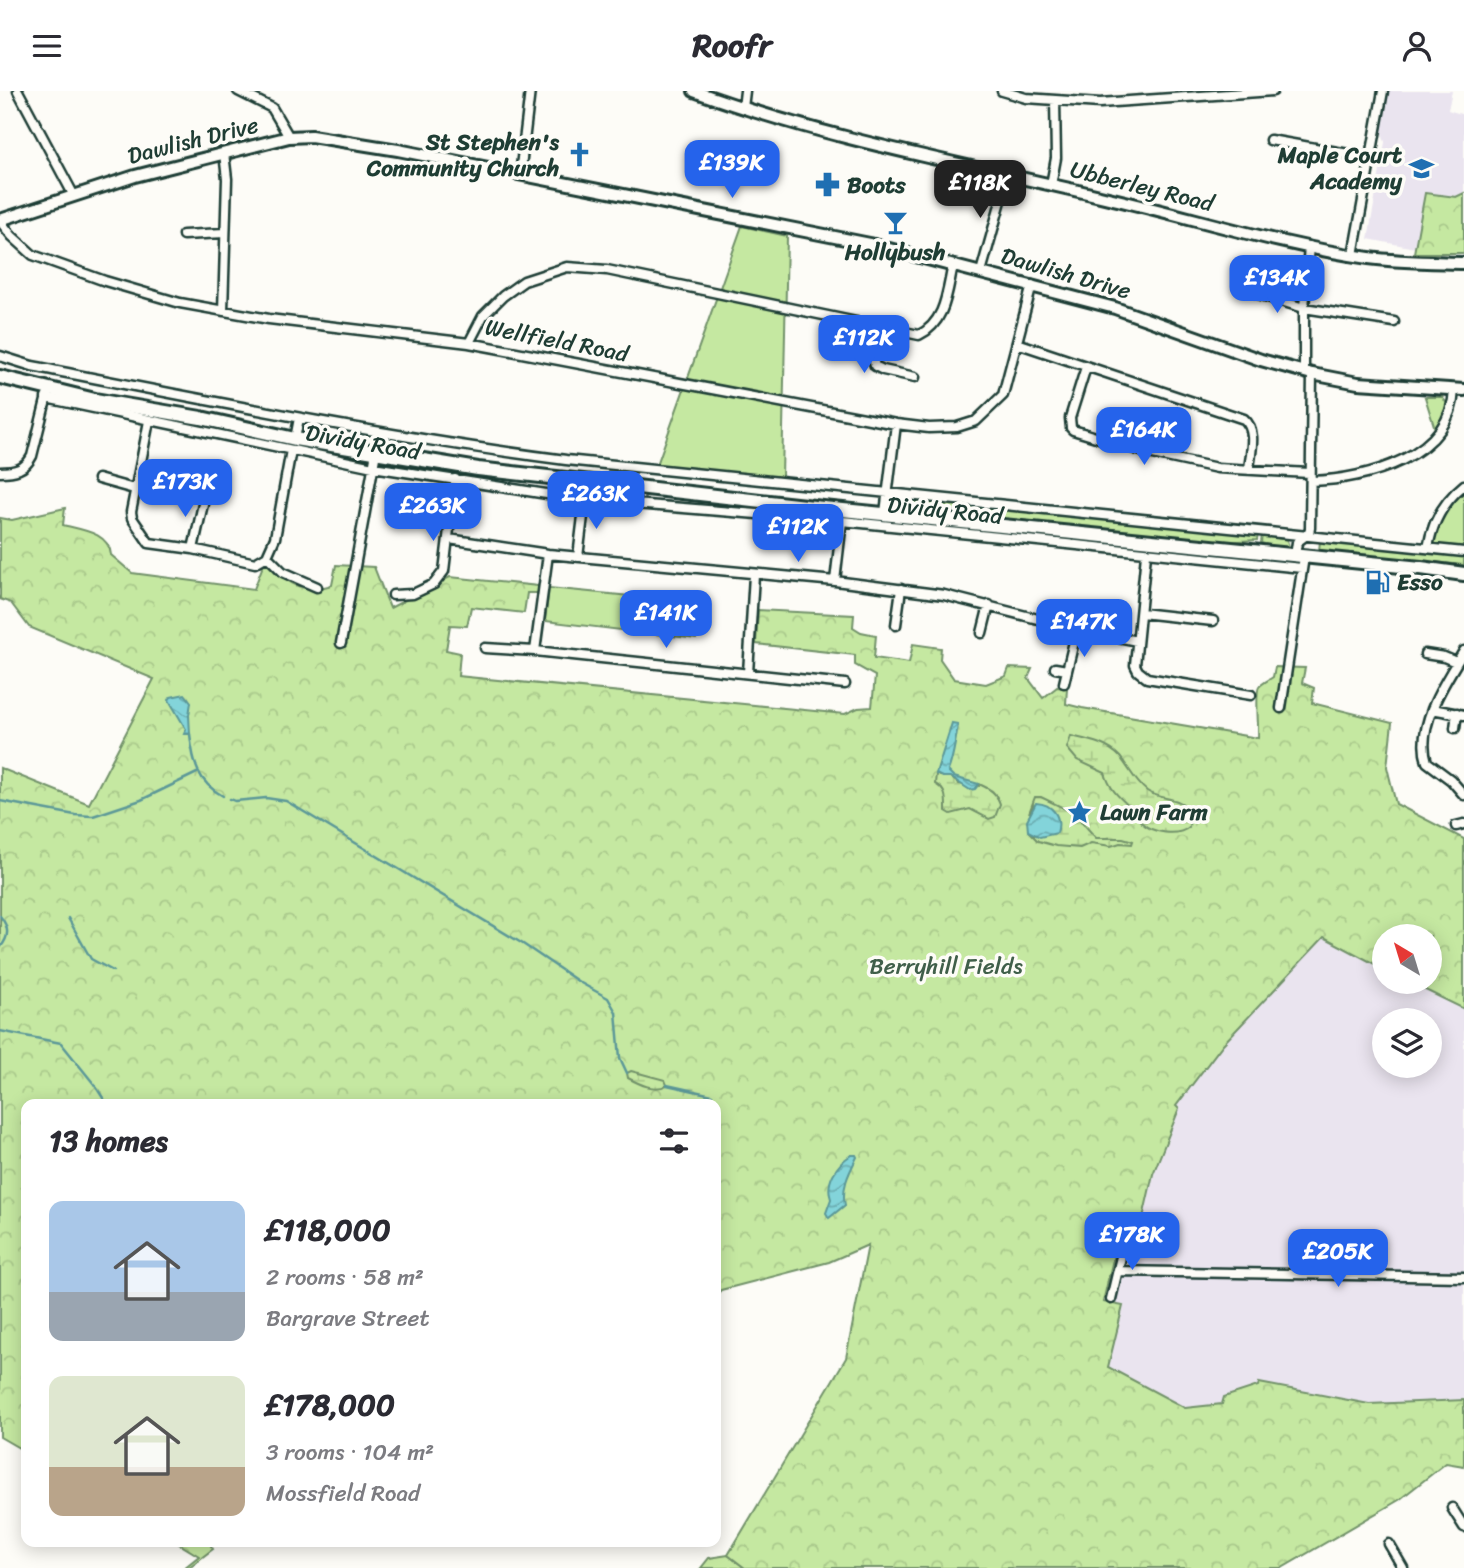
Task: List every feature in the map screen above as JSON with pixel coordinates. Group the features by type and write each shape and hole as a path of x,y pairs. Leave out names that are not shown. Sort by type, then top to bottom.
{"main road":[{"name":"Dividy Road","path":"0,377 47,394 201,418 293,445 376,452 478,469 1300,560 1421,568 1464,574"}],"street":[{"path":"18,91 73,194"},
{"path":"238,91 272,108 289,137"},
{"path":"520,175 530,91"},
{"name":"Ubberley Road","path":"694,91 824,131 1101,196 1229,230 1369,258 1464,263"},
{"path":"743,108 746,91"},
{"path":"1002,91 1041,95 1055,100 1100,103 1273,91"},
{"path":"1353,255 1383,91"},
{"path":"1051,185 1056,158 1055,100"},
{"name":"Dawlish Drive","path":"0,220 73,194 224,153 289,137 310,136 398,150 870,244 1115,308 1251,357 1308,373 1358,383 1459,390"},
{"path":"1270,139 1371,158"},
{"path":"223,311 227,179 224,153"},
{"path":"981,272 1007,176"},
{"name":"Wellfield Road","path":"0,220 12,236 33,255 105,281 180,303 269,319 469,343 896,424 944,428 976,421 1003,395 1032,285"},
{"path":"183,235 225,233"},
{"path":"1281,708 1300,560 1297,542 1310,528 1311,477 1304,308 1309,246"},
{"path":"469,343 483,316 503,296 524,281 567,267 607,270 919,335 929,330 940,317 953,265"},
{"path":"1258,294 1304,308 1394,323"},
{"path":"878,328 872,355 875,366 915,377"},
{"path":"1017,343 1244,419 1249,424 1252,436 1249,470"},
{"name":"Dividy Road","path":"0,356 32,366 463,447 566,460 1464,552"},
{"path":"1086,367 1070,418 1073,430 1148,453 1217,468 1311,477 1350,479 1397,463 1436,436 1447,421 1459,390"},
{"path":"0,472 17,470 29,464 47,394"},
{"name":"Dividy Road","path":"47,394 149,421 293,445 373,467 585,500 842,521 1146,554 1300,560"},
{"name":"Dividy Road","path":"293,445 299,418"},
{"path":"149,421 134,489 132,518 149,543 193,549 255,563 267,556 275,538 293,445"},
{"path":"884,513 896,424"},
{"path":"341,643 376,452"},
{"path":"98,479 134,489"},
{"path":"393,595 413,593 434,584 444,571 455,479"},
{"path":"1428,548 1440,513 1464,485"},
{"path":"193,549 205,495"},
{"path":"578,557 585,500"},
{"path":"835,581 842,521"},
{"path":"449,539 548,554 835,581 944,595 1077,629 1137,641"},
{"path":"536,651 548,554"},
{"path":"1146,554 1135,665 1138,671 1147,678 1251,695"},
{"path":"267,556 283,572 317,587"},
{"path":"748,673 754,575"},
{"path":"896,625 901,589"},
{"path":"982,633 989,605"},
{"path":"1141,613 1213,621"},
{"path":"1065,683 1077,629"},
{"path":"485,648 845,684"},
{"path":"1425,654 1436,650 1456,662"},
{"path":"1464,651 1442,685 1432,709 1424,748 1427,762 1451,780 1464,795"},
{"path":"1055,668 1067,670"},
{"path":"1432,709 1461,714 1455,728"},
{"path":"1111,1299 1125,1240"},
{"path":"1118,1271 1464,1277"},
{"path":"1452,1508 1464,1527"},
{"path":"1389,1544 1403,1568"}],"shaded area":[{"name":"Maple Court Academy","path":"1388,91 1452,91 1448,110 1464,115 1464,193 1456,197 1425,194 1415,248 1368,239 1385,142 1381,131"},
{"path":"1324,937 1372,963 1372,994 1433,994 1464,1009 1464,1400 1369,1404 1260,1383 1259,1386 1224,1397 1222,1404 1185,1408 1108,1367 1123,1307 1103,1302 1120,1229 1140,1231 1153,1174 1179,1109 1175,1106 1223,1044"}],"green space":[{"path":"1425,193 1456,197 1464,193 1464,253 1414,253"},
{"path":"742,226 787,236 782,478 657,465"},
{"path":"1425,397 1442,397 1448,405 1435,429"},
{"path":"1464,485 1464,552 1428,548 1433,528"},
{"path":"893,497 1258,534 1257,540 1222,542 994,519 971,509 919,512 892,504"},
{"name":"Berryhill Fields","path":"65,508 63,525 100,537 109,547 111,555 132,573 254,589 264,563 293,584 314,589 332,585 336,565 374,567 390,608 450,577 538,586 538,593 527,593 524,613 471,607 467,626 450,625 446,650 460,653 458,676 845,714 858,708 872,707 875,676 855,665 855,655 756,644 758,610 854,615 853,627 876,635 874,658 909,663 913,644 941,648 940,659 954,679 986,684 1006,676 1009,668 1032,669 1028,678 1043,698 1057,687 1067,688 1066,704 1082,708 1258,738 1259,687 1273,677 1275,667 1305,668 1302,683 1314,688 1312,703 1392,723 1387,767 1396,804 1464,839 1464,1009 1433,994 1442,994 1442,924 1372,924 1372,963 1324,937 1223,1044 1176,1106 1179,1109 1153,1174 1140,1231 1120,1229 1103,1302 1123,1306 1108,1367 1185,1408 1222,1404 1224,1397 1258,1386 1259,1383 1369,1404 1464,1400 1464,1466 1446,1463 1399,1500 1282,1568 745,1568 728,1555 846,1358 868,1245 829,1262 721,1290 721,1099 21,1099 21,1449 0,1437 0,768 89,804 154,679 29,627 11,603 0,599 0,518 12,520"},
{"path":"1262,535 1287,540 1289,547 1284,549 1261,543"},
{"path":"1320,541 1464,556 1464,565 1319,551"},
{"path":"549,588 701,603 696,639 545,621"},
{"path":"1071,736 1109,748 1120,757 1147,791 1183,804 1189,814 1189,827 1172,833 1146,826 1116,793 1105,773 1077,760 1067,748"},
{"path":"936,774 950,777 959,784 979,784 989,789 1000,804 995,817 989,819 970,809 951,814 946,811 944,792 935,784"},
{"path":"1035,797 1041,797 1074,813 1096,838 1123,838 1133,841 1132,844 1120,843 1111,846 1091,843 1080,848 1038,841 1028,831 1034,836 1033,806 1029,813"},
{"path":"631,1071 665,1080 667,1085 657,1088 642,1085 628,1078 627,1073"},
{"path":"184,1547 213,1549 188,1568 184,1568 199,1556"},
{"path":"728,1555 745,1568 701,1568 709,1558"}],"water":[{"path":"185,694 191,702 190,734 184,734 186,729 169,700 171,697"},
{"path":"952,723 958,724 948,771 954,777 979,784 975,789 970,790 950,777 936,774"},
{"path":"1036,803 1055,812 1057,833 1040,837 1028,831 1027,820"},
{"path":"851,1155 857,1157 845,1187 845,1205 829,1218 826,1213 831,1199 831,1180 836,1169"}],"waterway":[{"path":"190,734 193,754 202,778 223,796"},
{"path":"93,816 141,800 197,773"},
{"path":"230,799 235,801 266,798 286,801 608,998 616,1012 620,1058 627,1073"},
{"path":"0,801 92,816"},
{"path":"0,916 7,932 0,948"},
{"path":"68,918 91,959 113,971"},
{"path":"0,1031 61,1043 104,1099"},
{"path":"667,1085 712,1095"}],"place":[{"name":"St Stephen's Community Church","path":"579,155"},
{"name":"Maple Court Academy","path":"1422,168"},
{"name":"Boots","path":"827,185"},
{"name":"Hollybush","path":"895,222"},
{"name":"Esso","path":"1377,582"},
{"name":"Lawn Farm","path":"1080,812"}]}
